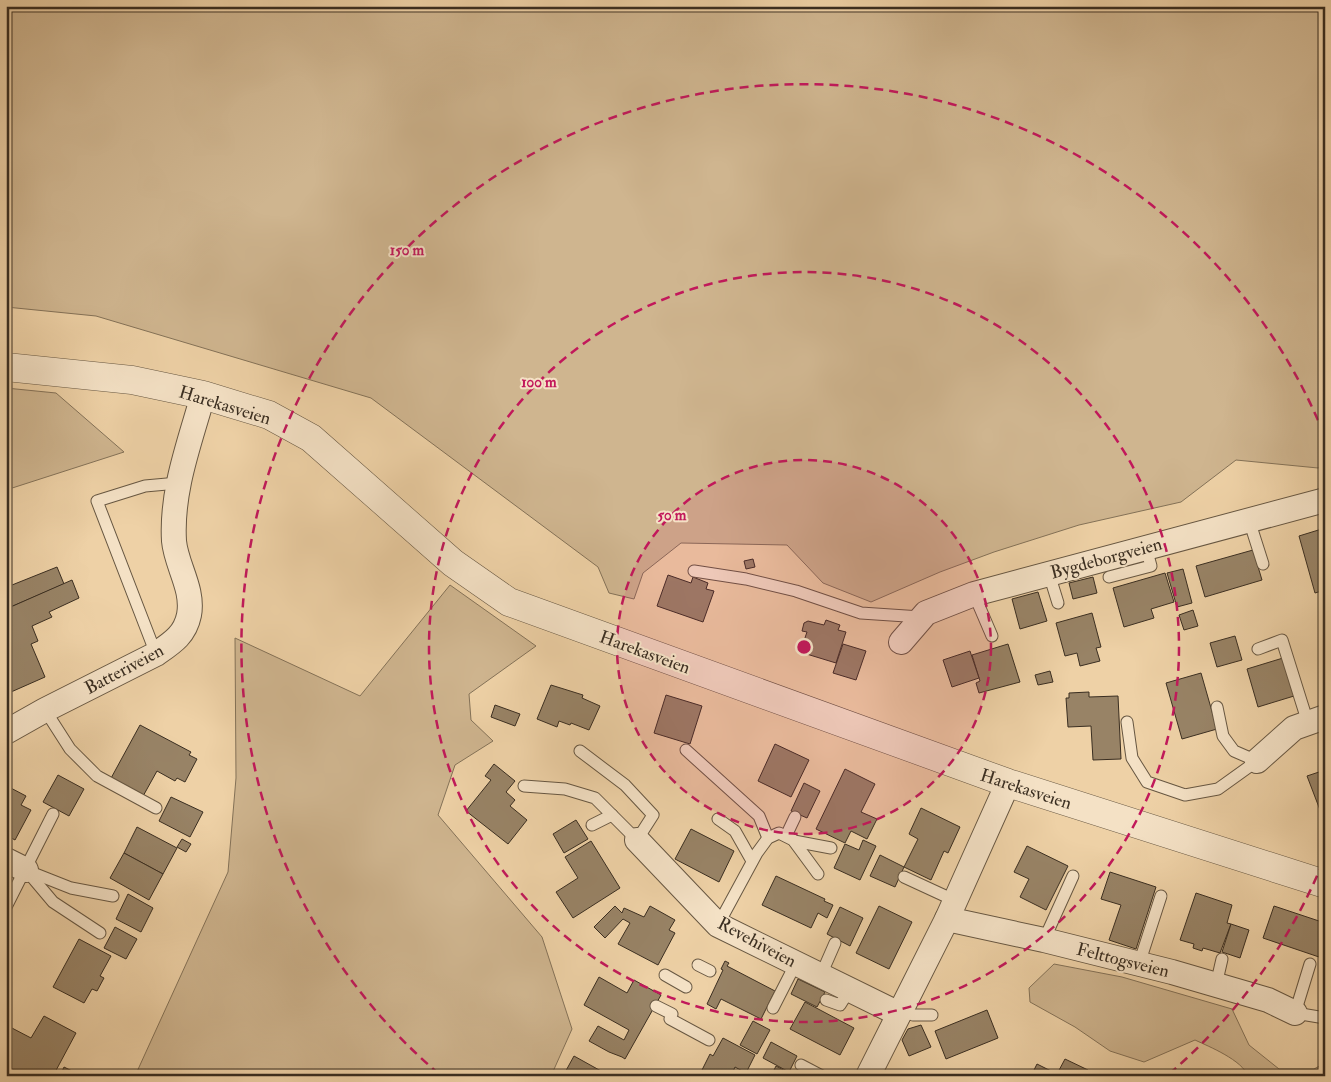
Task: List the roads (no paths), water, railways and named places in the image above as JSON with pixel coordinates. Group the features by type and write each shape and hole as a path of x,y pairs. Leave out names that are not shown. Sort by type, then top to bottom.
{"street":[{"name":"Harekasveien","path":"6,367 132,380 203,395 269,415 310,438 452,563 509,602 1008,784 1325,884"},
{"name":"Batteriveien","path":"6,732 45,710 156,654 171,644 185,629 190,613 190,599 174,543 174,513 178,483 203,395"},
{"name":"Bygdeborgveien","path":"901,642 926,613 974,594 1325,500"},
{"path":"1258,761 1294,728 1320,721"},
{"path":"868,1076 952,910 1008,784"},
{"name":"Revehiveien","path":"637,840 718,925 850,990 900,1011"},
{"name":"Felttogsveien","path":"952,910 1044,940 1268,1000 1295,1012"}],"lane":[{"path":"156,654 97,501 145,486 178,483"},
{"path":"1249,520 1263,564"},
{"path":"1109,578 1151,566 1146,548"},
{"path":"694,571 746,579 796,591 861,613 923,617"},
{"path":"1049,574 1058,603"},
{"path":"974,594 992,636"},
{"path":"1258,649 1282,640 1320,721"},
{"path":"1217,707 1223,736 1234,751 1258,761"},
{"path":"45,710 70,749 97,776 156,808"},
{"path":"1127,722 1132,758 1147,782 1184,795 1218,789 1258,761"},
{"path":"686,750 758,816 768,838"},
{"path":"524,786 565,789 595,798 637,840 653,815 625,786 580,751"},
{"path":"6,907 16,865 53,814"},
{"path":"592,825 612,815"},
{"path":"790,839 795,817"},
{"path":"718,820 735,831 752,862"},
{"path":"718,925 752,862 768,838 779,833 790,839 831,848"},
{"path":"790,839 818,874"},
{"path":"16,865 71,888 113,896"},
{"path":"16,865 53,902 100,933"},
{"path":"1044,940 1073,876"},
{"path":"904,877 952,910"},
{"path":"1139,964 1161,896"},
{"path":"821,975 835,943"},
{"path":"1216,985 1222,960"},
{"path":"773,1008 796,963"},
{"path":"1310,964 1295,1012 1325,1018"},
{"path":"698,965 710,971"},
{"path":"666,975 686,987"},
{"path":"826,1000 840,1004 850,990"},
{"path":"656,1006 709,1040"},
{"path":"900,1011 913,1015 932,1015"},
{"path":"801,1065 822,1076"}]}
